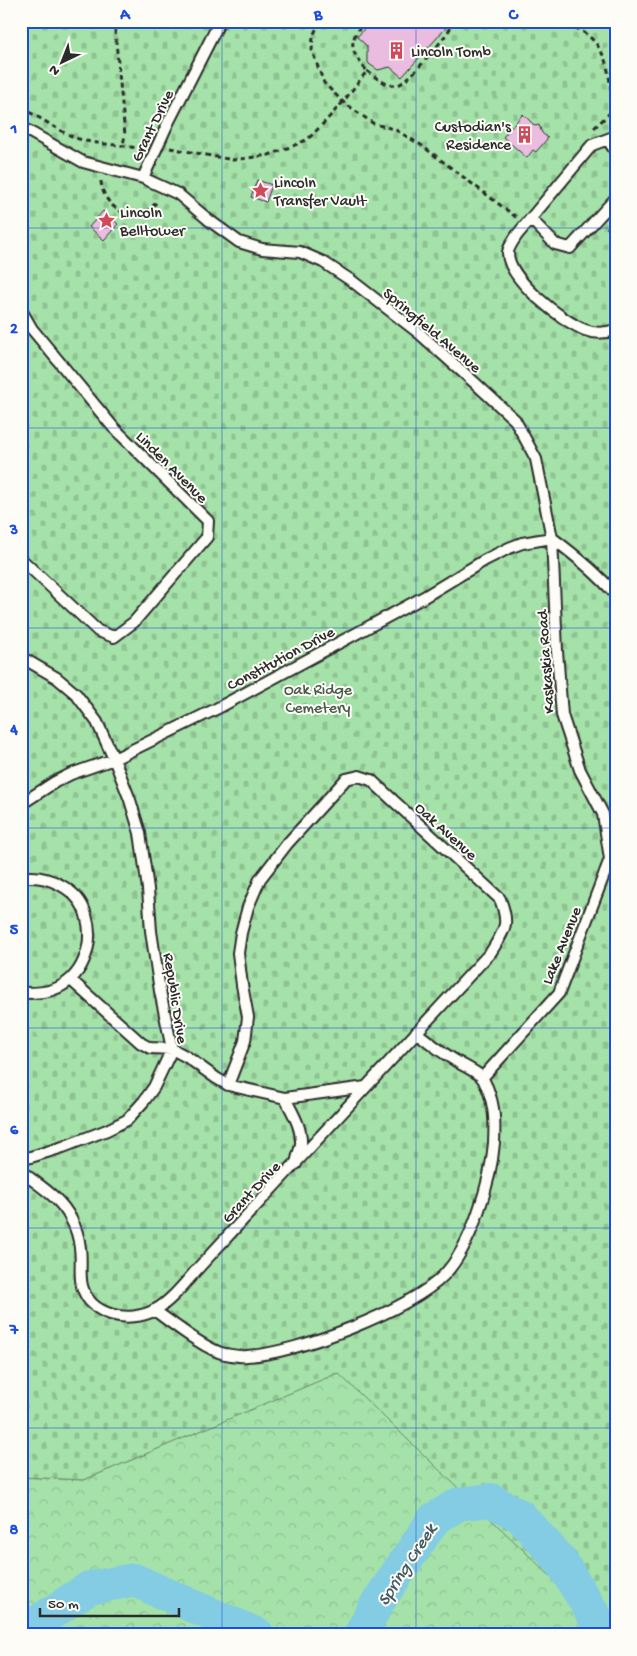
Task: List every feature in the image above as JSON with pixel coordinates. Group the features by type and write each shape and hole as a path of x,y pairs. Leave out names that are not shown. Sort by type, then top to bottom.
{"lane":[{"name":"Grant Drive","path":"21,127 83,162 143,178 168,123 220,21"},
{"path":"616,152 612,138 592,145 517,235 508,250 509,261 519,278 543,304 585,330 596,333 616,330"},
{"name":"Springfield Avenue","path":"143,178 178,194 238,242 262,250 300,252 322,262 352,281 418,333 475,383 515,420 536,459 552,538"},
{"path":"531,219 555,244 570,248 616,198"},
{"name":"Linden Avenue","path":"21,310 32,330 113,427 208,521 207,537 134,622 114,637 98,631 21,559"},
{"path":"552,538 586,565 616,595"},
{"name":"Constitution Drive","path":"21,804 71,774 114,758 216,709 424,597 485,560 522,543 552,538"},
{"name":"Kaskaskia Road","path":"552,538 556,651 562,715 580,770 603,814 613,860"},
{"name":"Republic Drive","path":"21,658 57,678 76,694 97,722 114,758 130,800 140,834 148,889 151,931 172,1049 154,1087 127,1120 63,1147 21,1160"},
{"name":"Oak Avenue","path":"228,1084 245,1041 248,1017 238,953 248,907 260,879 286,844 346,779 359,776 371,780 500,899 506,914"},
{"name":"Lake Avenue","path":"482,1078 559,993 613,860"},
{"path":"21,878 43,878 59,884 78,899 86,914 90,938 84,962 71,980 51,991 25,994 21,992"},
{"name":"Grant Drive","path":"21,1169 60,1201 71,1218 78,1234 81,1284 86,1297 93,1306 106,1313 123,1317 154,1310 174,1294 491,952 504,931 506,914"},
{"path":"71,980 141,1043 150,1048 172,1049 228,1084 285,1098 366,1087"},
{"path":"154,1310 197,1340 223,1354 246,1356 290,1349 334,1334 402,1304 428,1289 444,1275 468,1238 487,1182 493,1152 495,1128 493,1102 482,1078 416,1032"},
{"path":"285,1098 295,1117 299,1130 301,1144 295,1165"}],"path":[{"path":"114,21 125,134 123,145"},
{"path":"320,21 313,36 312,51 324,83 343,102 374,124 394,129 421,145 517,217"},
{"path":"365,21 354,36 352,43 356,58 377,79 394,85 404,82 446,37 454,21"},
{"path":"558,21 574,26 589,36 600,50 607,64 612,111 592,130"},
{"path":"170,148 232,160 270,155 308,140 343,102 367,71"},
{"path":"21,108 77,138 91,142 137,148"},
{"path":"100,166 102,186 106,199 116,209 128,214 140,214 150,210 165,189"}],"green space":[{"name":"Oak Ridge Cemetery","path":"21,21 616,21 616,1635 612,1635 338,1373 84,1480 21,1477"},
{"path":"338,1372 616,1635 21,1635 21,1477 84,1480"}],"building":[{"name":"Lincoln Tomb","path":"371,21 452,21 402,77 390,67 378,70 369,64 367,46 357,37"},
{"name":"Custodian's Residence","path":"523,114 535,126 539,125 542,133 548,138 536,152 533,150 527,158 503,137"},
{"path":"257,180 272,185 266,202 251,197"},
{"path":"103,211 118,224 104,240 89,227"}],"waterway":[{"name":"Spring Creek","path":"360,1635 378,1602 434,1519 459,1504 491,1500 520,1516 560,1560 606,1635"},
{"name":"Spring Creek","path":"30,1635 38,1622 89,1588 134,1580 258,1635"}],"place":[{"name":"Lincoln Tomb","path":"397,50"},
{"name":"Custodian's Residence","path":"525,134"},
{"name":"Lincoln Transfer Vault","path":"260,190"},
{"name":"Lincoln Belltower","path":"106,220"}]}
